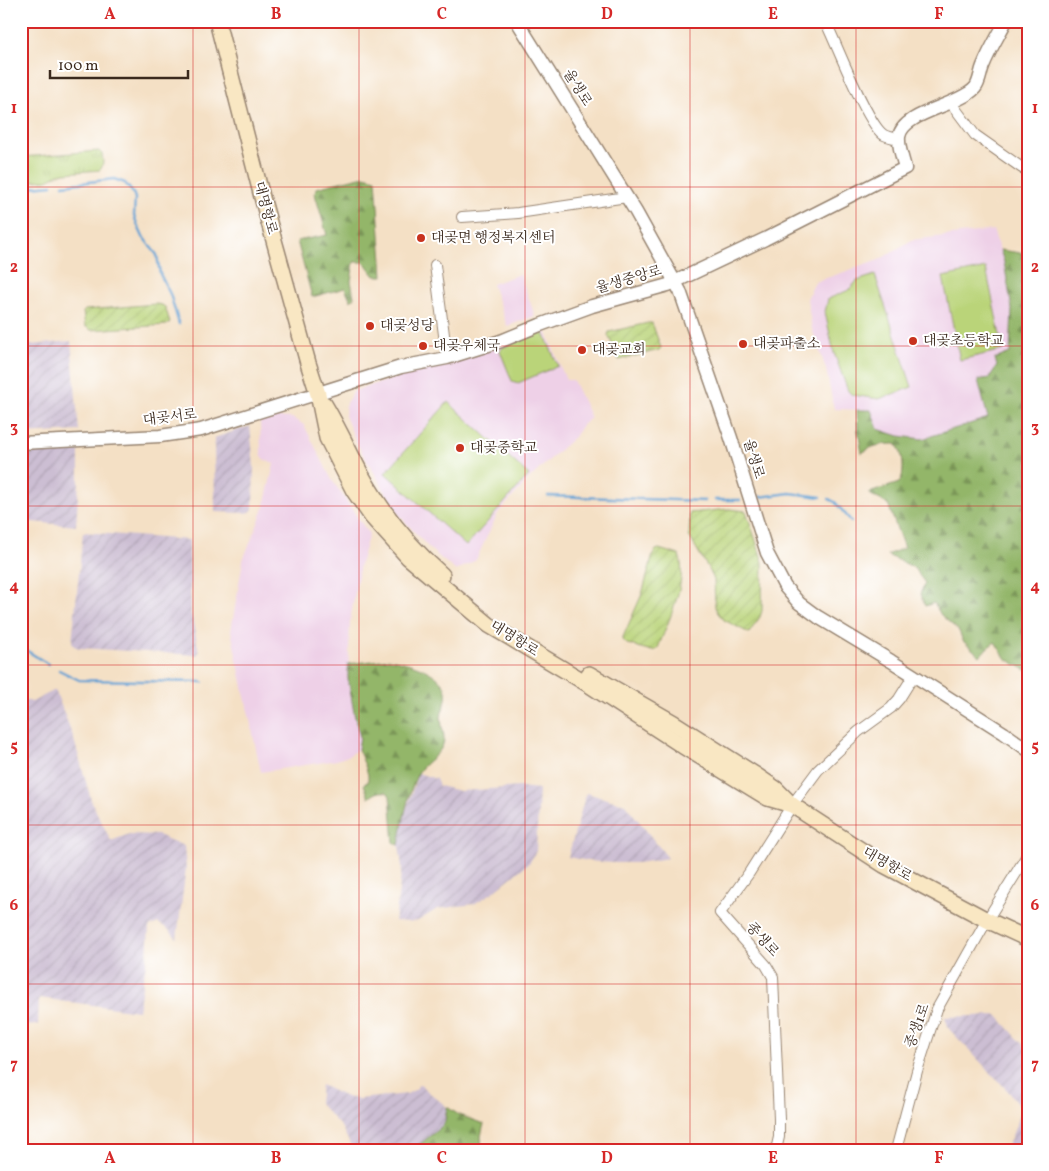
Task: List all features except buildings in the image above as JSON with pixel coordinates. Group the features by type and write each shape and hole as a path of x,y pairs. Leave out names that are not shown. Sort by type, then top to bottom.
{"main road":[{"name":"대명항로","path":"217,21 264,206 318,394 327,438 354,491 383,531 408,558 490,625 588,684 683,746 768,798 792,805 884,865 986,920 1028,939"}],"street":[{"name":"율생로","path":"517,21 627,197 675,281 731,438 767,553 785,586 799,603 818,617 914,676 1028,750"},
{"path":"828,25 861,101 874,124 883,135 899,140 900,133 904,127 913,119 951,103 968,94 976,86 983,66 1006,21"},
{"path":"951,103 975,135 1022,168 1028,170"},
{"name":"율생중앙로","path":"318,394 401,367 446,358 501,341 540,324 587,308 665,286 765,239 906,168 899,140"},
{"path":"462,217 518,213 627,197"},
{"path":"435,265 446,358"},
{"name":"대곶서로","path":"21,443 184,434 318,394"},
{"path":"792,805 818,770 858,732 874,722 899,699 914,676"},
{"name":"종생로","path":"776,1150 779,1137 779,1119 773,977 766,964 720,913 749,873 792,805"},
{"path":"986,920 1028,854"},
{"name":"종생1로","path":"896,1150 937,1009 986,920"}],"shaded area":[{"name":"대곶초등학교","path":"993,230 1004,262 1012,309 1010,353 995,359 997,366 989,378 978,380 988,418 922,439 899,436 877,429 871,410 834,409 826,369 812,329 807,299 815,282 879,260 912,240"},
{"path":"520,274 535,316 507,326 492,284"},
{"name":"대곶중학교","path":"545,329 566,380 573,380 591,418 582,425 574,437 531,477 498,513 476,560 456,571 430,549 400,516 357,444 345,416 346,403 354,391"},
{"path":"71,341 79,431 21,434 21,346"},
{"path":"271,417 292,418 304,425 332,480 369,534 360,564 350,621 348,678 360,737 358,749 348,756 337,760 261,772 231,631 243,560 263,511 274,464 265,460 261,454 260,421"},
{"path":"250,426 254,466 253,509 250,512 244,513 215,512 214,438"},
{"path":"79,450 76,526 21,521 21,451"},
{"path":"83,532 189,540 191,613 199,652 197,655 79,648 74,646 72,642"},
{"path":"55,690 73,736 92,803 111,841 129,834 158,835 184,846 186,868 177,938 158,923 149,927 147,957 138,1011 39,998 38,1025 21,1026 21,699 32,702"},
{"path":"418,773 436,779 439,786 460,791 520,787 539,789 536,851 530,862 492,893 474,904 437,909 418,921 395,921 402,867 399,845 405,813"},
{"path":"586,793 625,804 668,858 638,863 613,863 568,857"},
{"path":"997,1015 1028,1050 1028,1150 1006,1150 1019,1118 1020,1107 1011,1094 949,1029 945,1017"},
{"path":"419,1084 447,1107 445,1122 442,1126 413,1150 353,1150 342,1128 319,1103 321,1085 346,1097 358,1099 407,1094 416,1089"}],"green space":[{"path":"99,151 102,154 103,160 100,170 65,173 47,180 21,182 21,157"},
{"path":"364,176 376,179 383,276 375,276 364,262 354,262 351,281 354,297 351,301 345,288 312,297 297,241 327,235 315,194 316,188"},
{"path":"1000,250 1028,254 1028,671 1006,659 995,642 980,656 963,641 959,631 941,615 934,603 925,606 920,594 925,583 913,567 887,555 904,548 889,507 869,493 899,483 903,469 902,457 896,444 886,444 870,448 862,453 858,431 857,410 871,410 878,429 899,436 922,439 988,418 978,380 989,378 997,366 995,359 1010,353 1012,309 1004,262"},
{"path":"986,268 1003,350 960,360 943,277"},
{"path":"875,275 912,387 879,399 852,395 848,391 834,353 825,312 828,299 849,290 857,281"},
{"path":"156,304 165,307 170,322 167,325 91,330 85,326 83,312 85,310"},
{"path":"652,323 661,348 619,360 608,335 609,332"},
{"path":"543,331 558,366 518,383 512,381 500,351 503,347"},
{"path":"448,402 529,475 466,546 385,473"},
{"path":"729,509 746,511 763,562 762,611 749,633 724,620 718,613 715,607 714,580 689,536 690,513"},
{"path":"659,549 679,555 681,577 676,602 658,648 652,651 627,644 623,637 642,594 653,555"},
{"path":"389,659 414,665 431,673 443,684 446,691 446,701 441,717 444,736 442,747 417,775 408,800 399,845 394,843 390,796 387,792 382,792 369,798 364,784 368,782 368,775 358,749 360,737 348,678 348,664"},
{"path":"447,1107 459,1115 484,1124 481,1136 482,1150 413,1150 442,1126 445,1122"}],"waterway":[{"path":"63,185 114,179 125,183 135,198 134,216 137,224 143,237 157,255 160,274 170,294 179,324"},
{"path":"21,188 52,185"},
{"path":"760,497 790,493 821,497"},
{"path":"548,496 705,501"},
{"path":"829,499 835,502 851,521"},
{"path":"715,500 740,500"},
{"path":"21,647 48,664"},
{"path":"59,670 79,680 203,682"}],"place":[{"name":"대곶면 행정복지센터","path":"421,238"},
{"name":"대곶성당","path":"370,326"},
{"name":"대곶초등학교","path":"913,341"},
{"name":"대곶파출소","path":"743,344"},
{"name":"대곶우체국","path":"423,346"},
{"name":"대곶교회","path":"582,350"},
{"name":"대곶중학교","path":"460,448"}]}
